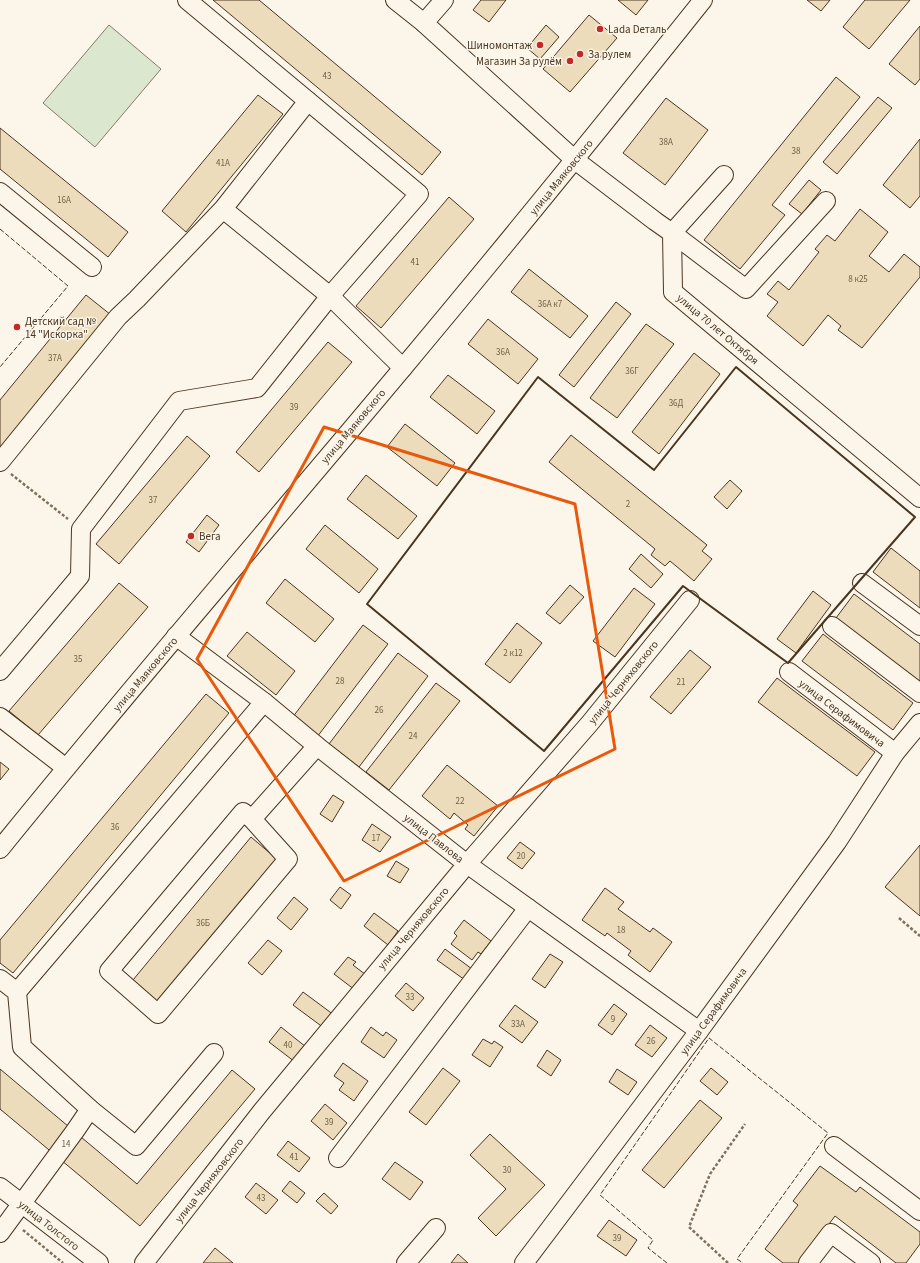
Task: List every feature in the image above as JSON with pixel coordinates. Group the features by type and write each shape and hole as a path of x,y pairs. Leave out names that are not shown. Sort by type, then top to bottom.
{"street":[{"path":"0,671 80,576 81,529 179,401 257,388 330,296 418,194 188,0"},
{"path":"395,0 424,24 575,160 746,289 826,201"},
{"path":"424,24 444,0"},
{"name":"улица Маяковского","path":"0,849 176,636 403,368 575,160 703,0"},
{"path":"3,466 118,317 223,209 308,101"},
{"path":"672,233 724,175"},
{"path":"0,192 92,267"},
{"path":"223,209 330,296 403,368"},
{"name":"улица 70 лет Октября","path":"672,233 674,292 920,498"},
{"path":"862,583 920,626"},
{"name":"улица Черняховского","path":"144,1263 262,1111 467,864 590,723 690,600"},
{"path":"832,626 920,692"},
{"name":"улица Павлова","path":"176,636 264,702 317,746 467,864 699,1031"},
{"name":"улица Серафимовича","path":"789,672 895,753"},
{"path":"214,1053 136,1146 90,1109 22,1047 17,992 264,702"},
{"path":"0,717 66,768"},
{"name":"улица Серафимовича","path":"524,1263 699,1031 837,842 895,753 920,723"},
{"path":"252,819 317,746"},
{"path":"243,812 252,819 288,858 158,1014 109,971 243,812"},
{"path":"338,1158 528,908"},
{"path":"0,979 17,992"},
{"path":"5,1226 90,1109"},
{"path":"834,1146 920,1210"},
{"name":"улица Толстого","path":"0,1187 99,1263"},
{"path":"406,1263 436,1228"},
{"path":"808,1263 831,1233 871,1263"}],"path":[{"path":"3,466 81,529"},
{"path":"899,918 920,936"},
{"path":"728,1263 689,1227 710,1174 745,1124"},
{"path":"5,1226 63,1263"}],"highlighted area":[{"path":"324,427 575,504 615,749 344,881 197,659"}],"green space":[{"path":"109,25 161,69 95,147 43,103"}],"building":[{"path":"213,0 259,0 441,152 422,175"},
{"path":"481,0 506,0 489,22 473,10"},
{"path":"618,0 648,0 636,15"},
{"path":"807,0 830,0 821,11"},
{"path":"865,0 910,0 869,49 843,27"},
{"name":"За рулем","path":"589,15 617,38 570,92 543,69"},
{"path":"546,25 559,37 540,59 527,48"},
{"path":"920,26 920,79 915,85 889,64"},
{"path":"836,77 860,97 772,205 785,215 740,269 704,240"},
{"path":"258,95 283,114 186,232 162,211"},
{"path":"878,97 892,108 837,174 823,162"},
{"path":"666,98 708,130 665,185 623,153"},
{"path":"0,128 128,232 108,257 0,169"},
{"path":"920,139 920,196 910,208 883,185"},
{"path":"809,180 821,190 802,214 789,204"},
{"path":"449,197 474,219 381,328 356,306"},
{"path":"860,209 888,232 869,256 889,272 904,254 920,267 920,277 862,348 838,330 841,326 828,315 803,346 767,316 778,302 767,294 778,281 789,290 819,252 815,249 827,235 835,241"},
{"path":"529,269 588,316 570,338 511,292"},
{"path":"86,295 111,315 0,451 0,400"},
{"path":"616,302 631,314 574,387 559,375"},
{"path":"488,319 538,359 518,384 468,344"},
{"path":"646,324 674,344 617,418 590,398"},
{"path":"328,342 352,362 259,472 236,452"},
{"path":"694,353 720,374 659,454 632,432"},
{"path":"448,375 495,411 477,434 430,397"},
{"path":"405,424 455,463 437,486 387,447"},
{"path":"571,435 707,545 702,551 712,559 694,581 670,561 665,566 651,555 655,549 549,462"},
{"path":"187,436 210,456 119,564 96,544"},
{"path":"366,475 417,516 398,539 347,499"},
{"path":"730,480 742,491 727,509 714,497"},
{"path":"207,515 219,525 199,552 186,542"},
{"path":"325,525 378,569 359,593 306,549"},
{"path":"891,548 920,571 920,608 873,572"},
{"path":"641,554 663,574 651,588 629,569"},
{"path":"285,579 334,619 315,642 266,603"},
{"path":"119,583 148,607 38,735 9,711"},
{"path":"570,585 584,597 560,624 546,613"},
{"path":"634,588 655,604 615,657 593,641"},
{"path":"813,591 831,605 796,653 777,639"},
{"path":"854,594 920,644 920,683 836,618"},
{"path":"517,623 542,643 510,683 485,664"},
{"path":"363,625 388,644 317,737 292,718"},
{"path":"247,632 295,671 276,695 227,656"},
{"path":"823,634 913,703 893,730 802,661"},
{"path":"690,650 711,667 671,714 650,697"},
{"path":"398,653 428,676 359,767 329,744"},
{"path":"777,678 875,752 857,776 758,702"},
{"path":"436,683 460,701 389,790 366,772"},
{"path":"206,694 229,713 13,973 0,963 0,940"},
{"path":"0,762 9,769 0,780"},
{"path":"447,765 498,806 474,836 465,829 468,825 454,813 450,819 422,796"},
{"path":"333,795 344,802 332,822 320,814"},
{"path":"372,824 391,837 380,852 362,840"},
{"path":"251,837 278,860 154,1008 128,986"},
{"path":"520,842 535,853 522,869 507,858"},
{"path":"920,845 920,916 885,887"},
{"path":"396,861 409,869 400,883 387,876"},
{"path":"340,887 351,895 341,909 330,900"},
{"path":"605,888 624,902 618,909 650,932 653,928 672,942 650,972 628,955 631,951 607,933 605,936 582,920"},
{"path":"294,897 308,909 291,930 277,918"},
{"path":"374,913 398,931 388,945 364,926"},
{"path":"464,920 491,941 481,954 478,952 472,960 451,944 457,936 454,933"},
{"path":"268,940 282,951 262,975 248,963"},
{"path":"445,949 472,969 465,980 437,960"},
{"path":"550,954 563,962 545,988 532,979"},
{"path":"348,957 356,962 353,965 366,975 355,990 334,974"},
{"path":"406,983 424,998 413,1011 395,996"},
{"path":"303,992 334,1015 324,1028 293,1005"},
{"path":"614,1004 627,1014 612,1035 598,1025"},
{"path":"515,1005 538,1022 522,1043 499,1026"},
{"path":"650,1025 667,1038 652,1057 635,1045"},
{"path":"281,1027 306,1047 295,1062 269,1042"},
{"path":"371,1027 383,1036 386,1032 397,1040 384,1058 361,1042"},
{"path":"483,1039 492,1044 494,1041 503,1047 490,1067 472,1055"},
{"path":"547,1050 561,1060 551,1076 537,1066"},
{"path":"343,1063 368,1081 354,1101 339,1090 344,1083 334,1076"},
{"path":"443,1068 460,1081 426,1125 409,1112"},
{"path":"711,1068 728,1082 717,1095 700,1081"},
{"path":"0,1069 137,1184 232,1070 255,1089 140,1226 0,1109"},
{"path":"617,1069 637,1082 628,1095 609,1082"},
{"path":"700,1100 722,1118 664,1188 642,1170"},
{"path":"325,1104 347,1123 333,1140 311,1121"},
{"path":"490,1134 545,1185 496,1236 478,1218 506,1189 470,1155"},
{"path":"288,1141 310,1158 299,1172 277,1155"},
{"path":"395,1162 423,1182 410,1200 382,1179"},
{"path":"820,1166 856,1192 860,1187 920,1232 920,1244 906,1263 896,1263 835,1216 800,1263 783,1263 765,1249 798,1205 793,1201"},
{"path":"290,1181 305,1193 297,1203 282,1191"},
{"path":"256,1183 278,1200 266,1214 245,1197"},
{"path":"324,1193 338,1206 331,1214 316,1201"},
{"path":"609,1220 637,1240 626,1256 597,1236"},
{"path":"215,1248 233,1263 203,1263"},
{"path":"458,1254 468,1263 451,1263"}],"fence":[{"path":"0,229 68,286 0,367"},
{"path":"667,1263 648,1248 653,1240 600,1195 709,1038 828,1133 737,1259 743,1263"}],"wall":[{"path":"736,367 915,517 788,663 683,586 544,751 367,604 538,377 654,470 736,367"}],"place":[{"name":"Lada Dеталь","path":"600,29"},
{"name":"Шиномонтаж","path":"540,45"},
{"name":"За рулем","path":"580,54"},
{"name":"Магазин За рулём","path":"570,61"},
{"name":"Детский сад № 14 \"Искорка\"","path":"17,327"},
{"name":"Вега","path":"191,536"}]}
